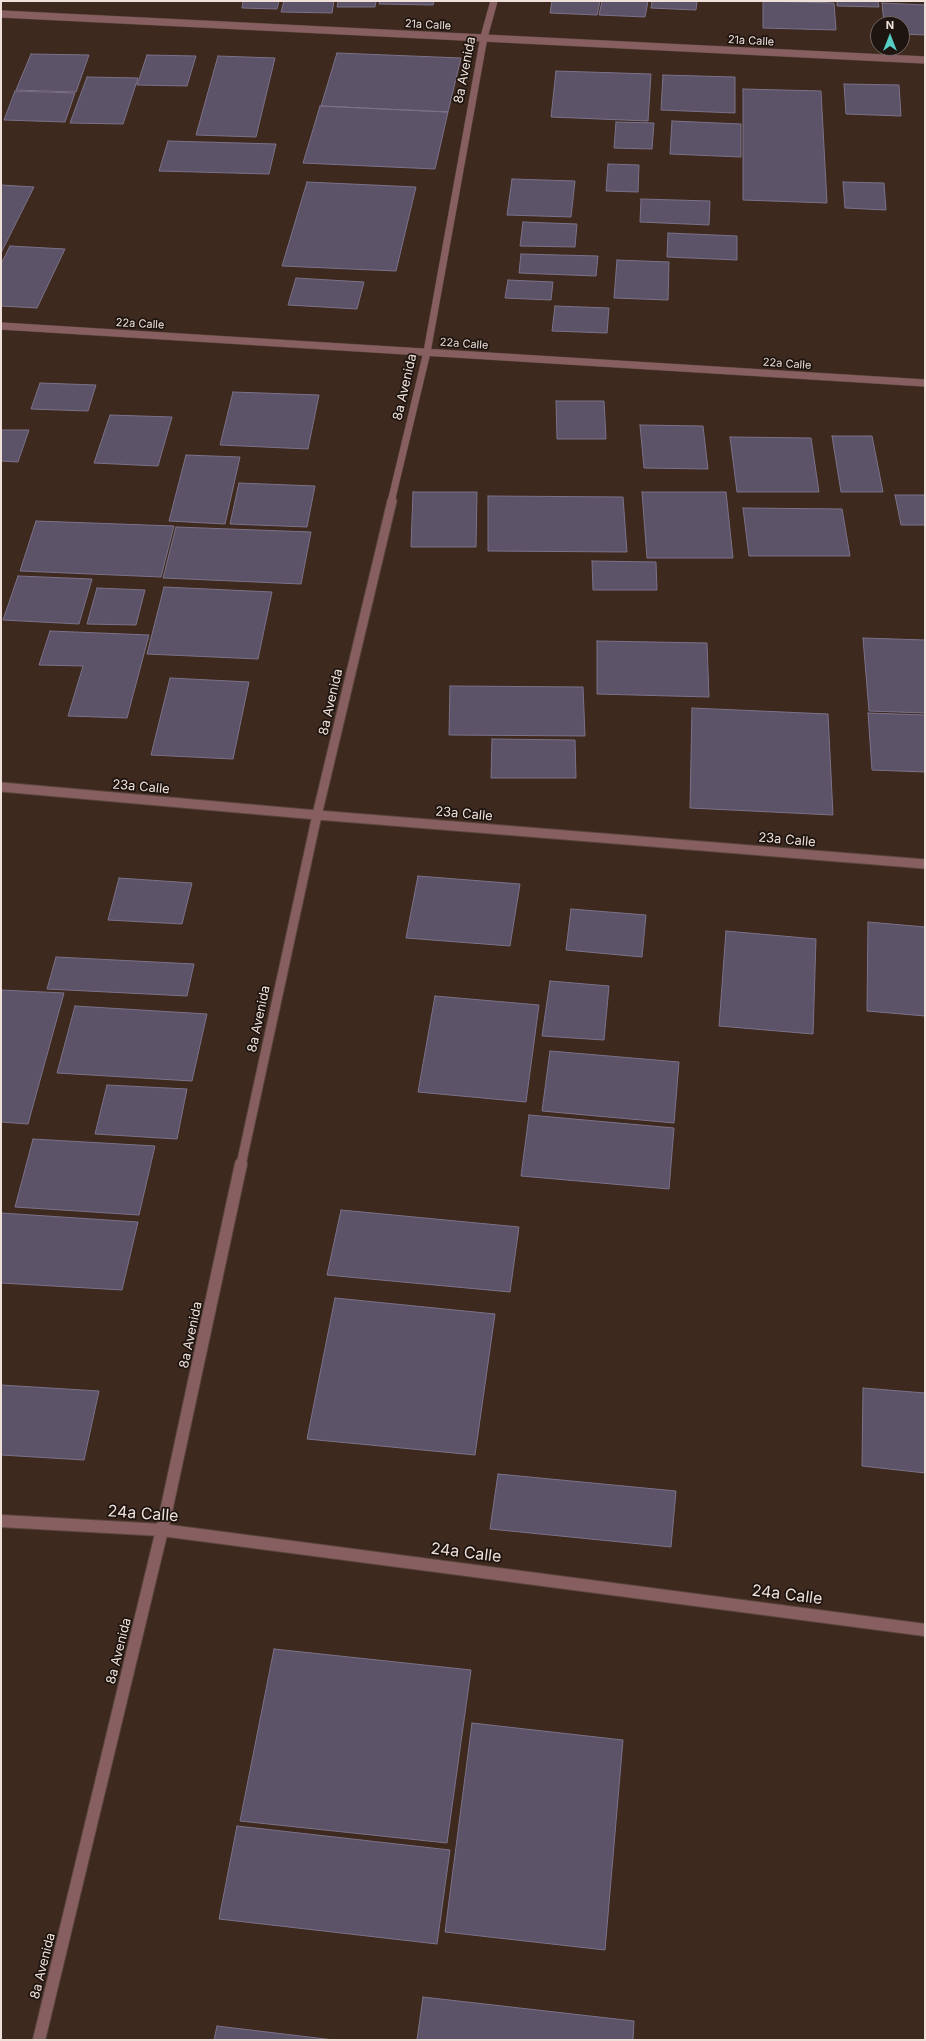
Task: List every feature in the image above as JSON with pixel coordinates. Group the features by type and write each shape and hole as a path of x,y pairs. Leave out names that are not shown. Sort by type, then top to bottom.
{"street":[{"name":"8a Avenida","path":"39,2040 162,1530 317,815 427,352 484,38 494,1"},
{"name":"21a Calle","path":"1,14 925,60"},
{"name":"22a Calle","path":"1,326 925,383"},
{"name":"23a Calle","path":"1,787 317,815 925,864"},
{"name":"24a Calle","path":"1,1521 162,1530 925,1630"}],"building":[{"path":"243,1 279,1 277,9 242,8"},
{"path":"284,1 334,1 332,13 281,12"},
{"path":"338,1 376,1 375,7 337,7"},
{"path":"380,1 434,1 433,5 379,4"},
{"path":"552,1 600,1 597,15 550,13"},
{"path":"602,1 648,1 645,17 599,15"},
{"path":"652,1 697,1 696,10 651,8"},
{"path":"763,1 834,3 836,30 763,28"},
{"path":"837,1 878,1 879,7 837,6"},
{"path":"882,3 925,5 925,35 910,34 910,16 883,16"},
{"path":"337,53 461,58 448,112 321,106"},
{"path":"31,54 89,55 76,92 16,90"},
{"path":"147,55 196,56 187,86 137,85"},
{"path":"218,56 275,58 256,137 196,135"},
{"path":"556,71 651,74 648,121 551,117"},
{"path":"663,75 735,77 735,113 661,110"},
{"path":"87,77 138,78 123,124 70,123"},
{"path":"844,84 899,85 901,116 846,114"},
{"path":"743,89 821,91 827,203 743,200"},
{"path":"15,91 75,93 65,122 4,120"},
{"path":"320,106 448,112 435,169 303,163"},
{"path":"672,121 741,124 741,157 670,154"},
{"path":"616,122 654,123 652,149 614,148"},
{"path":"168,141 276,144 269,174 159,171"},
{"path":"608,164 639,165 638,192 606,191"},
{"path":"512,179 575,181 571,217 507,215"},
{"path":"307,182 416,187 396,271 282,266"},
{"path":"843,182 884,183 886,210 845,208"},
{"path":"1,185 34,187 1,253"},
{"path":"641,199 710,201 709,225 640,222"},
{"path":"523,222 577,224 575,247 520,246"},
{"path":"668,233 737,236 737,260 667,257"},
{"path":"10,246 65,249 37,308 1,306 1,264"},
{"path":"521,254 598,256 596,276 519,273"},
{"path":"617,260 669,262 668,300 614,298"},
{"path":"296,278 364,282 357,309 288,305"},
{"path":"508,280 553,282 551,300 505,298"},
{"path":"555,306 609,308 607,333 552,331"},
{"path":"40,383 96,385 88,411 31,409"},
{"path":"233,392 319,395 308,449 220,445"},
{"path":"556,401 604,401 606,439 557,439"},
{"path":"110,415 172,417 158,466 94,463"},
{"path":"640,425 703,426 708,469 644,468"},
{"path":"1,430 29,430 18,462 1,461"},
{"path":"832,436 872,436 883,492 841,492"},
{"path":"730,437 811,438 819,492 737,492"},
{"path":"186,455 240,457 225,524 169,521"},
{"path":"239,483 315,486 307,527 230,524"},
{"path":"413,492 477,492 476,547 411,547"},
{"path":"642,492 726,492 733,558 647,558"},
{"path":"895,495 925,495 925,525 901,525"},
{"path":"488,496 623,497 627,552 488,551"},
{"path":"743,508 842,509 850,556 749,556"},
{"path":"36,521 174,526 161,577 20,571"},
{"path":"176,527 311,532 301,584 163,578"},
{"path":"592,561 656,562 657,590 593,590"},
{"path":"18,576 92,579 79,624 3,620"},
{"path":"164,587 272,592 258,659 147,654"},
{"path":"97,588 145,590 136,625 87,624"},
{"path":"50,631 149,635 127,718 68,716 83,666 39,665"},
{"path":"863,638 925,640 925,713 869,711"},
{"path":"597,641 707,643 709,697 597,694"},
{"path":"170,678 249,682 233,759 151,755"},
{"path":"450,686 583,687 585,736 449,735"},
{"path":"692,708 828,714 833,815 690,808"},
{"path":"868,713 925,715 925,772 872,770"},
{"path":"492,739 575,740 576,778 491,778"},
{"path":"418,876 520,884 510,946 406,938"},
{"path":"119,878 192,883 182,924 108,920"},
{"path":"571,909 646,915 642,957 566,950"},
{"path":"868,922 925,927 925,1016 867,1011"},
{"path":"726,931 816,939 813,1034 719,1026"},
{"path":"56,957 194,964 187,996 47,989"},
{"path":"550,981 609,986 604,1040 542,1036"},
{"path":"1,990 64,993 28,1124 1,1122"},
{"path":"435,996 539,1005 526,1102 418,1092"},
{"path":"75,1006 207,1014 192,1081 57,1073"},
{"path":"550,1051 679,1062 674,1123 542,1111"},
{"path":"107,1085 187,1089 177,1139 95,1134"},
{"path":"529,1115 674,1128 669,1189 521,1176"},
{"path":"33,1139 155,1146 139,1215 15,1207"},
{"path":"341,1210 519,1227 510,1292 327,1275"},
{"path":"1,1213 138,1222 122,1290 1,1283"},
{"path":"335,1298 495,1314 475,1455 307,1439"},
{"path":"1,1385 99,1391 84,1460 1,1455"},
{"path":"863,1388 925,1393 925,1473 862,1466"},
{"path":"498,1474 676,1491 671,1547 490,1529"},
{"path":"274,1649 471,1670 447,1843 240,1821"},
{"path":"472,1723 623,1740 605,1950 445,1932"},
{"path":"237,1826 450,1850 437,1944 219,1919"},
{"path":"423,1997 634,2021 633,2040 417,2040"},
{"path":"217,2026 334,2040 214,2040"}]}
